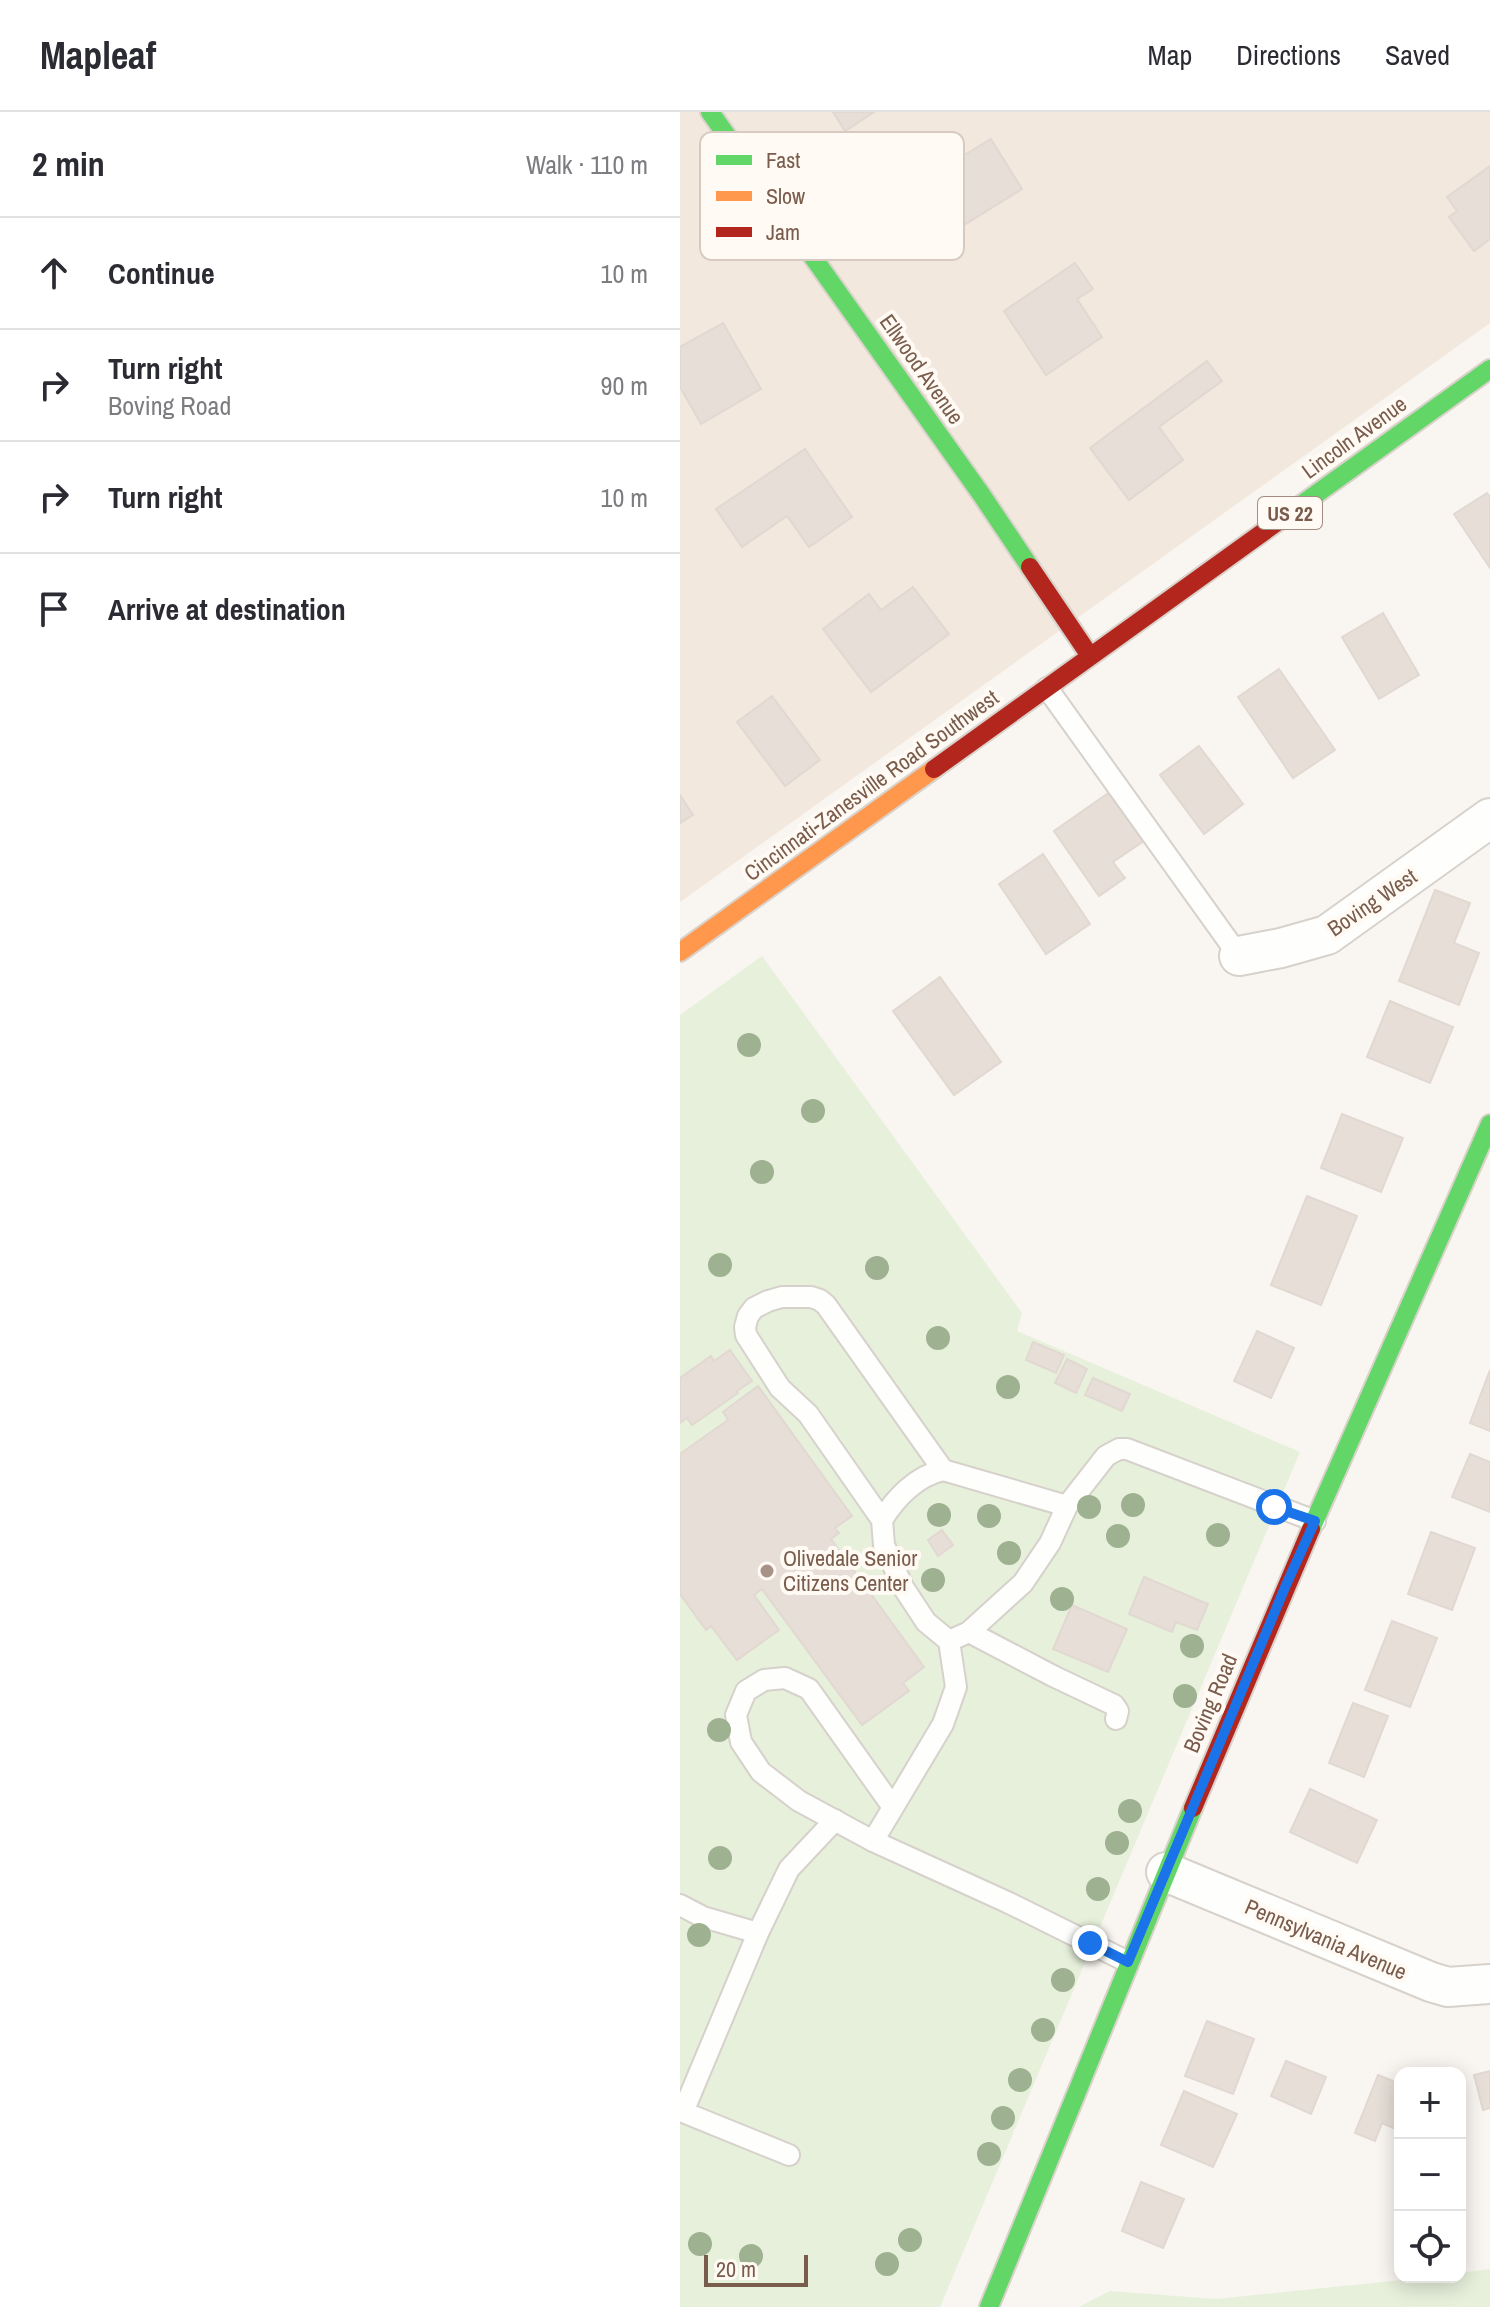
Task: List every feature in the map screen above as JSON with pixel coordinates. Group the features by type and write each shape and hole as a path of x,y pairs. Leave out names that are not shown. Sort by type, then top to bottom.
{"street":[{"name":"Ellwood Avenue","path":"710,112 724,132"},
{"name":"Ellwood Avenue","path":"815,260 981,494 1090,656"},
{"name":"Lincoln Avenue","path":"1090,656 1490,369"},
{"name":"Cincinnati-Zanesville Road Southwest","path":"680,952 1090,656"},
{"name":"Boving West","path":"1239,956 1327,935 1490,818"},
{"name":"Boving Road","path":"989,2307 1128,1962 1286,1585 1490,1124"},
{"name":"Pennsylvania Avenue","path":"1166,1872 1431,1982 1448,1987 1490,1984"}],"lane":[{"path":"1047,688 1239,956"},
{"path":"873,1841 943,1724 956,1687 949,1641 926,1622 903,1587 884,1545 882,1520 808,1414 783,1392 749,1342 745,1327 754,1308 782,1297 811,1297 826,1305 943,1470"},
{"path":"949,1641 969,1632 1023,1583 1050,1543 1067,1506 1106,1456 1119,1449 1127,1449 1315,1521"},
{"path":"882,1520 890,1507 916,1482 930,1473 943,1470 1067,1506"},
{"path":"969,1632 1114,1705 1118,1711 1116,1719"},
{"path":"892,1806 809,1689 785,1678 764,1680 746,1691 736,1715 741,1742 761,1772 799,1801 873,1841 1128,1962"},
{"path":"789,2155 683,2112 758,1933 789,1869 835,1820"},
{"path":"680,1905 703,1917 758,1933"}],"shaded area":[{"path":"680,112 1490,112 1490,323 680,902"}],"green space":[{"path":"762,956 1022,1313 1017,1331 1300,1452 940,2307 680,2307 680,1015"},
{"path":"1490,2269 1490,2307 1079,2307 1110,2291 1216,2299 1394,2281 1466,2283 1466,2272"}],"building":[{"path":"833,112 874,112 845,131"},
{"path":"991,139 1022,189 964,225 964,155"},
{"path":"1490,166 1490,239 1474,251 1449,217 1457,211 1447,197"},
{"path":"1075,263 1093,289 1077,299 1102,337 1046,375 1004,311"},
{"path":"723,323 761,389 701,424 680,387 680,347"},
{"path":"1207,361 1222,381 1159,427 1183,460 1129,500 1090,448"},
{"path":"805,449 852,517 809,547 787,516 742,547 716,509"},
{"path":"1487,493 1490,497 1490,568 1454,514"},
{"path":"913,587 949,634 871,692 823,629 869,594 881,610"},
{"path":"1383,613 1419,675 1379,699 1342,637"},
{"path":"1279,669 1335,750 1293,778 1238,697"},
{"path":"772,696 820,760 785,786 737,722"},
{"path":"1199,746 1243,804 1204,834 1160,775"},
{"path":"1110,792 1144,841 1113,862 1125,878 1099,896 1054,831"},
{"path":"680,795 693,815 680,823"},
{"path":"1043,854 1090,924 1046,954 999,884"},
{"path":"1435,890 1470,903 1454,943 1479,953 1459,1005 1399,981"},
{"path":"940,977 1001,1062 954,1095 893,1011"},
{"path":"1390,1001 1453,1027 1430,1083 1367,1057"},
{"path":"1342,1114 1403,1138 1381,1192 1321,1168"},
{"path":"1307,1196 1357,1216 1321,1305 1271,1285"},
{"path":"1257,1331 1294,1348 1271,1398 1234,1381"},
{"path":"1033,1342 1064,1355 1056,1373 1026,1360"},
{"path":"730,1350 752,1381 692,1425 687,1418 680,1423 680,1378 711,1356 714,1361"},
{"path":"1067,1359 1087,1369 1076,1393 1055,1383"},
{"path":"1490,1370 1490,1431 1470,1423"},
{"path":"1093,1378 1130,1394 1122,1411 1085,1395"},
{"name":"Olivedale Senior Citizens Center","path":"758,1386 852,1516 835,1528 839,1533 831,1539 924,1667 903,1683 909,1691 862,1725 762,1589 754,1595 779,1630 737,1660 711,1626 706,1630 680,1594 680,1454 728,1420 723,1412"},
{"path":"1470,1454 1490,1462 1490,1512 1452,1497"},
{"path":"942,1530 953,1545 938,1556 928,1540"},
{"path":"1431,1532 1475,1548 1452,1610 1408,1594"},
{"path":"1144,1577 1208,1604 1197,1630 1176,1622 1172,1632 1129,1614"},
{"path":"1072,1605 1127,1629 1108,1672 1053,1649"},
{"path":"1392,1621 1437,1638 1410,1707 1365,1690"},
{"path":"1353,1703 1388,1716 1364,1777 1329,1763"},
{"path":"1310,1789 1377,1820 1357,1863 1290,1832"},
{"path":"1207,2021 1254,2039 1233,2094 1185,2076"},
{"path":"1286,2061 1326,2077 1311,2114 1271,2096"},
{"path":"1490,2071 1490,2108 1483,2110 1474,2075"},
{"path":"1378,2075 1394,2082 1394,2128 1382,2123 1375,2141 1355,2133"},
{"path":"1184,2091 1237,2114 1213,2167 1161,2145"},
{"path":"1141,2182 1184,2199 1163,2248 1122,2231"}],"traffic: fast":[{"path":"710,112 724,132"},
{"path":"815,260 1030,567"},
{"path":"1287,515 1490,369"},
{"path":"1311,1529 1490,1124"},
{"path":"989,2307 1193,1808"}],"traffic: slow":[{"path":"680,952 934,769"}],"traffic: jam":[{"path":"934,769 1287,515"},
{"path":"1030,567 1090,656"},
{"path":"1193,1808 1311,1529"}],"place":[{"name":"Olivedale Senior Citizens Center","path":"767,1571"}],"route":[{"path":"1090,1943 1128,1962 1315,1521 1274,1507"}]}
